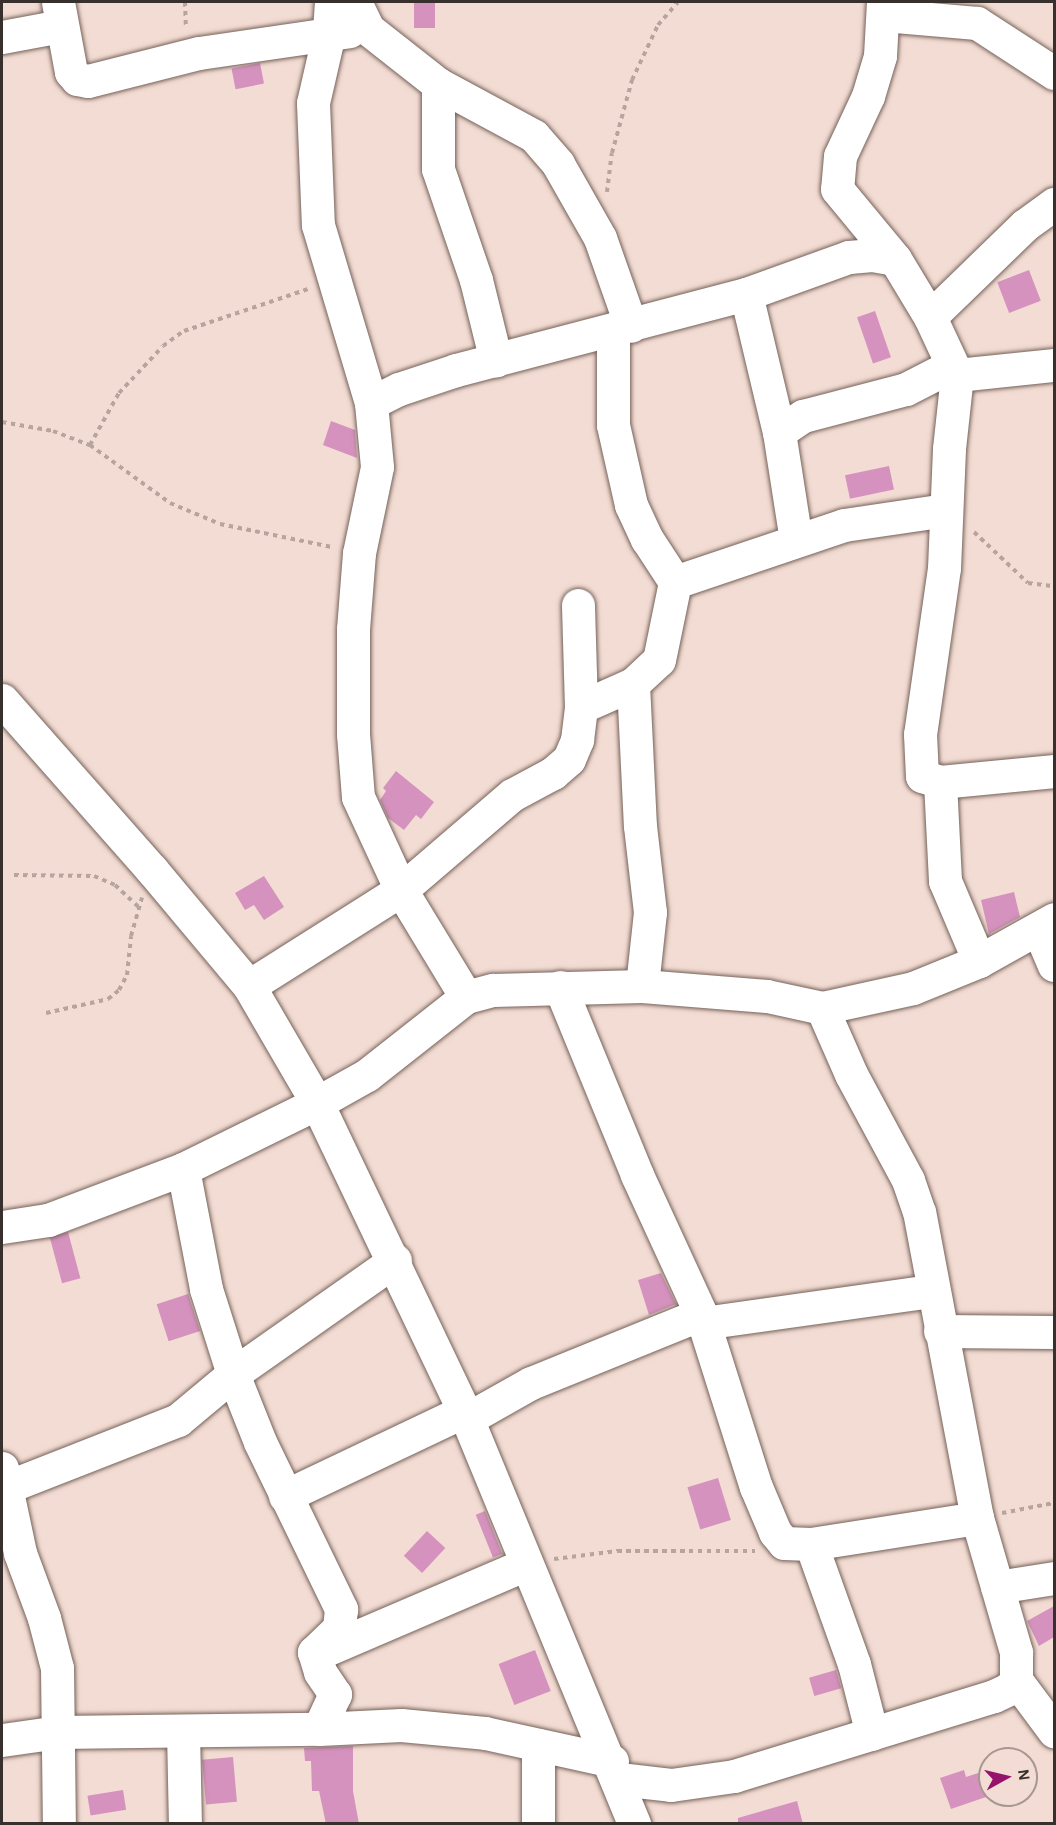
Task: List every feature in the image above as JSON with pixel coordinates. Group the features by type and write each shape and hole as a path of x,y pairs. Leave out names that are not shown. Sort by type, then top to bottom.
{"street":[{"path":"1054,73 977,23 884,8 877,66 868,96 840,156 836,177 844,201 895,259 930,317 954,371 945,510 944,568 920,734 922,776 940,782 1054,771"},
{"path":"2,37 59,14 71,72 77,79 88,81 330,17 362,15 438,84 534,136 558,164 600,238 622,329 613,425 632,505 646,539 675,582 664,649 659,660 633,684 581,707"},
{"path":"330,17 313,103 318,225 332,281 371,404 377,467 359,553 353,629 353,734 358,797 401,890 466,997"},
{"path":"438,84 438,169 476,280 496,361"},
{"path":"930,317 1025,225 1054,204"},
{"path":"371,404 399,388 746,294 849,257 872,255 895,259"},
{"path":"746,294 779,432 796,540"},
{"path":"779,432 803,416 906,389 954,371 1054,365"},
{"path":"675,582 796,540 891,515 945,510"},
{"path":"249,986 401,890 512,795 553,773 569,759 577,740 581,707 578,605"},
{"path":"633,684 639,816 650,912 642,986"},
{"path":"2,700 152,870 249,986 317,1103 394,1260 466,1415 526,1564 615,1770 634,1824"},
{"path":"940,782 945,881 979,961"},
{"path":"2,1227 48,1220 183,1169 317,1103 367,1074 466,997 493,990 642,986 767,996 822,1008 913,988 979,961 1047,925 1054,965"},
{"path":"560,987 637,1175 702,1319 756,1487 775,1532 798,1544 976,1518"},
{"path":"822,1008 851,1074 908,1180 919,1212 939,1330 976,1518 1016,1652 1016,1680 1054,1731"},
{"path":"183,1169 206,1289 233,1374 285,1496 342,1609 339,1628 316,1647 314,1655 334,1694 319,1729"},
{"path":"60,1824 53,1646 20,1553 4,1478 159,1430 178,1420 233,1374 394,1260"},
{"path":"285,1496 466,1415 542,1378 702,1319 932,1291"},
{"path":"939,1330 1054,1332"},
{"path":"798,1544 854,1664 872,1734"},
{"path":"314,1655 526,1564"},
{"path":"997,1587 1054,1578"},
{"path":"2,1740 58,1732 420,1726 538,1745 615,1770 700,1784 994,1696 1009,1689 1016,1680"},
{"path":"183,1731 185,1824"},
{"path":"538,1745 538,1824"}],"path":[{"path":"606,196 612,153 632,80 658,26 678,2"},
{"path":"90,445 119,393 163,346 184,331 332,281"},
{"path":"2,422 53,431 90,445 170,503 220,524 359,553"},
{"path":"945,510 986,541 1028,583 1054,586"},
{"path":"46,1013 108,999 119,990 127,975 139,906 152,870"},
{"path":"14,875 94,876 116,885 139,906"},
{"path":"976,1518 1054,1503"},
{"path":"526,1564 617,1551 745,1552 798,1544"}],"building":[{"path":"414,2 435,2 435,28 414,28"},
{"path":"260,63 264,84 236,89 232,69"},
{"path":"1029,270 1041,301 1009,313 997,282"},
{"path":"875,311 891,357 873,364 857,317"},
{"path":"331,421 355,430 357,458 323,445"},
{"path":"889,466 894,489 850,499 845,475"},
{"path":"396,771 434,802 421,819 416,815 404,830 388,818 380,800 386,791 383,788"},
{"path":"264,876 284,907 264,920 254,905 245,910 235,893"},
{"path":"1014,892 1020,917 989,934 981,900"},
{"path":"68,1232 80,1278 62,1283 50,1237"},
{"path":"661,1273 676,1304 649,1315 638,1280"},
{"path":"188,1294 200,1331 169,1341 157,1304"},
{"path":"718,1478 731,1520 700,1529 687,1487"},
{"path":"485,1511 502,1554 493,1557 476,1515"},
{"path":"427,1531 445,1548 422,1573 404,1556"},
{"path":"1054,1606 1054,1637 1039,1646 1027,1621"},
{"path":"535,1650 551,1691 514,1705 499,1664"},
{"path":"836,1670 841,1688 814,1696 809,1678"},
{"path":"353,1746 353,1791 359,1824 326,1824 319,1791 312,1791 311,1761 305,1761 304,1748"},
{"path":"233,1757 237,1802 206,1805 202,1760"},
{"path":"964,1770 966,1777 978,1773 978,1800 951,1809 940,1778"},
{"path":"123,1790 126,1810 91,1815 87,1796"},
{"path":"797,1801 803,1824 738,1824 738,1818"}]}
